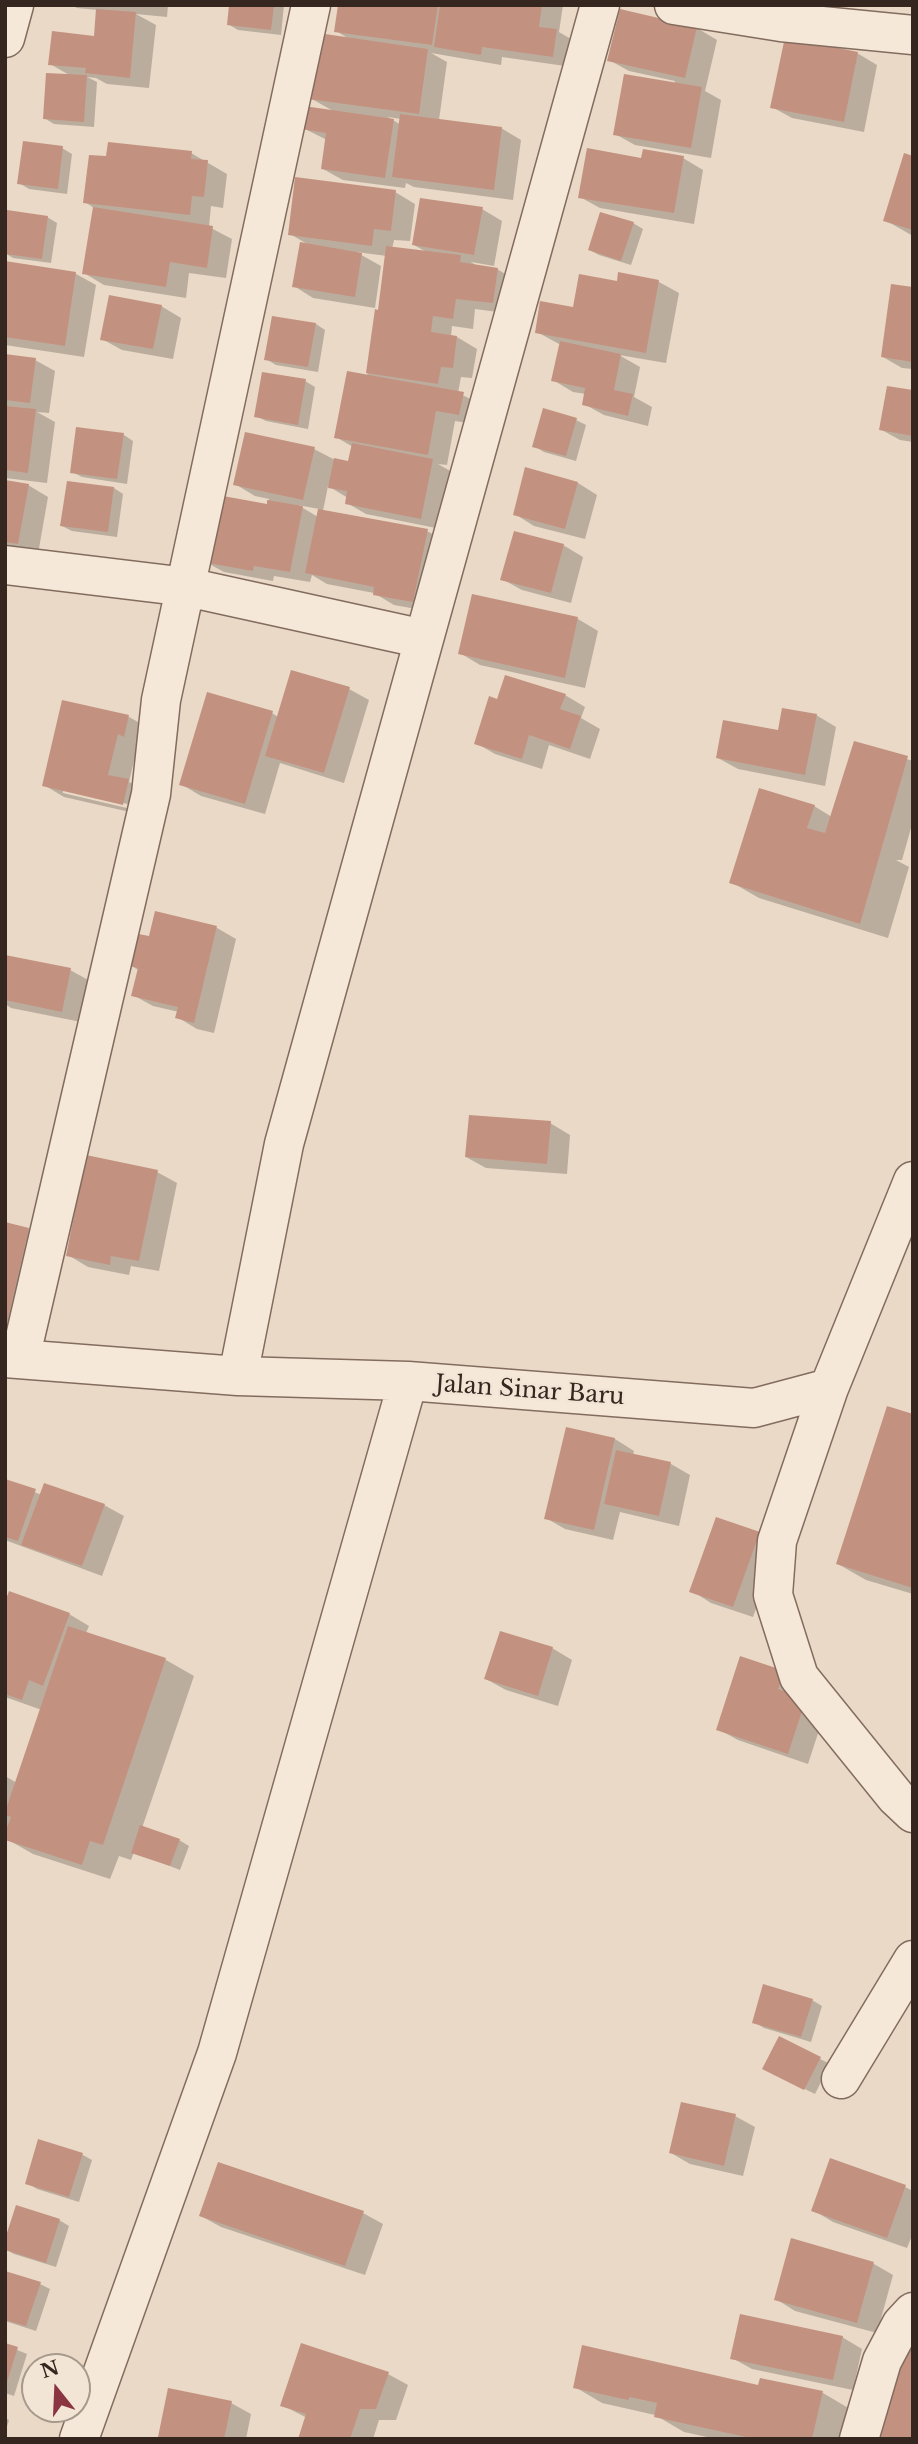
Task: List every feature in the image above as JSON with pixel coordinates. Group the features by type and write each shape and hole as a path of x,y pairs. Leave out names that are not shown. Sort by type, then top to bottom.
{"street":[{"path":"5,38 14,5"},
{"path":"13,1358 151,794 161,700 311,5"},
{"path":"237,1376 284,1144 600,5"},
{"path":"674,5 781,22 913,35"},
{"path":"5,565 187,587 424,639"},
{"path":"913,1181 829,1388 777,1541 773,1595 799,1677 896,1797 913,1813"},
{"name":"Jalan Sinar Baru","path":"13,1358 237,1376 408,1381 754,1408 829,1388"},
{"path":"79,2439 217,2053 408,1381"},
{"path":"841,2079 913,1960"},
{"path":"859,2439 882,2361 901,2325 913,2312"}],"building":[{"path":"229,5 274,5 271,30 227,25"},
{"path":"338,5 438,5 432,45 334,32"},
{"path":"440,5 542,5 539,27 557,29 553,57 482,47 481,55 434,47"},
{"path":"96,9 136,12 130,78 85,73 86,68 48,65 52,31 94,36"},
{"path":"620,9 697,27 685,78 607,61"},
{"path":"318,33 428,49 419,114 308,99"},
{"path":"785,37 858,52 844,122 770,108"},
{"path":"46,73 87,75 84,122 43,119"},
{"path":"624,74 702,87 691,148 613,135"},
{"path":"304,106 394,119 385,178 321,169 326,133 301,129"},
{"path":"400,114 502,127 494,190 392,177"},
{"path":"23,141 63,146 58,189 17,184"},
{"path":"108,142 192,151 191,159 208,160 204,197 192,196 190,215 83,203 89,155 106,156"},
{"path":"587,148 641,158 643,149 684,156 674,213 578,198"},
{"path":"904,153 913,156 913,230 883,221"},
{"path":"295,177 396,190 391,231 374,229 372,246 288,235"},
{"path":"420,198 483,207 474,255 412,245"},
{"path":"93,207 213,226 207,268 170,262 166,287 82,274"},
{"path":"7,210 48,216 42,259 5,254"},
{"path":"600,212 634,222 621,261 588,250"},
{"path":"300,242 362,253 355,297 292,287"},
{"path":"386,246 461,255 460,262 498,268 493,303 456,299 453,319 433,316 431,332 457,336 453,368 441,367 438,384 366,373"},
{"path":"5,261 76,272 65,346 5,337"},
{"path":"618,272 659,280 646,353 535,333 540,301 573,307 579,274 617,281"},
{"path":"891,284 913,287 913,362 881,357"},
{"path":"109,295 162,305 153,349 100,340"},
{"path":"272,316 316,323 308,367 264,360"},
{"path":"560,341 621,354 614,390 633,394 628,416 582,405 585,388 551,381"},
{"path":"5,354 36,358 30,403 5,400"},
{"path":"347,371 464,392 459,415 436,411 428,455 334,438"},
{"path":"262,372 306,379 298,425 254,417"},
{"path":"887,386 913,390 913,436 879,430"},
{"path":"5,406 36,409 28,473 5,470"},
{"path":"543,408 577,418 566,456 532,447"},
{"path":"76,427 124,433 117,479 70,473"},
{"path":"245,432 315,447 303,500 233,485"},
{"path":"352,443 433,459 421,519 345,504 347,491 328,488 334,458 348,461"},
{"path":"525,467 578,482 565,529 513,515"},
{"path":"5,480 29,484 18,544 5,542"},
{"path":"67,481 114,487 108,532 60,526"},
{"path":"223,496 267,504 267,500 303,506 290,572 254,566 253,571 202,562"},
{"path":"318,509 428,529 413,602 373,595 374,587 305,573"},
{"path":"514,531 564,544 551,593 500,580"},
{"path":"472,594 578,617 565,678 458,654"},
{"path":"291,670 350,687 324,773 265,756"},
{"path":"505,675 566,694 560,709 581,716 570,749 529,735 522,759 474,744 489,696 497,699"},
{"path":"207,692 273,711 245,804 179,785"},
{"path":"62,700 129,715 124,737 118,734 108,775 129,779 123,805 42,786"},
{"path":"782,708 817,714 805,775 716,758 723,720 778,730"},
{"path":"854,741 908,756 860,924 729,883 759,788 815,805 807,828 825,833"},
{"path":"155,911 217,926 194,1023 175,1018 178,1007 131,996 138,968 126,965 133,933 149,936"},
{"path":"5,955 71,968 62,1012 5,1000"},
{"path":"469,1115 551,1121 547,1164 465,1157"},
{"path":"86,1155 158,1170 139,1261 111,1256 110,1265 66,1256"},
{"path":"5,1222 29,1228 6,1327 5,1326"},
{"path":"887,1406 913,1414 913,1588 836,1564"},
{"path":"566,1427 615,1438 594,1530 544,1519"},
{"path":"616,1450 671,1462 659,1516 604,1504"},
{"path":"5,1479 36,1489 18,1541 5,1537"},
{"path":"44,1483 105,1504 82,1566 21,1545"},
{"path":"716,1517 760,1532 733,1607 689,1592"},
{"path":"9,1591 70,1613 43,1686 29,1680 22,1700 5,1694 5,1602"},
{"path":"68,1626 166,1658 103,1845 90,1841 82,1865 5,1840 11,1817 5,1815 5,1812"},
{"path":"500,1631 553,1647 538,1696 484,1679"},
{"path":"740,1656 785,1671 778,1689 806,1699 788,1754 716,1730"},
{"path":"140,1825 180,1839 170,1866 131,1853"},
{"path":"763,1984 813,1999 801,2037 752,2023"},
{"path":"779,2036 821,2057 804,2090 762,2069"},
{"path":"681,2102 736,2114 724,2166 669,2153"},
{"path":"38,2139 83,2153 69,2197 25,2184"},
{"path":"830,2158 906,2185 887,2238 811,2211"},
{"path":"218,2162 364,2211 345,2266 199,2216"},
{"path":"16,2205 60,2219 46,2263 5,2250 5,2239"},
{"path":"791,2238 874,2262 857,2323 774,2300"},
{"path":"5,2271 41,2282 26,2326 5,2320"},
{"path":"740,2314 843,2336 833,2380 730,2359"},
{"path":"901,2336 913,2339 913,2439 875,2439"},
{"path":"5,2343 18,2347 6,2385 5,2385"},
{"path":"301,2343 389,2372 376,2409 360,2409 350,2439 298,2439 306,2414 280,2406"},
{"path":"582,2345 758,2385 760,2378 823,2391 812,2439 746,2439 654,2417 657,2403 630,2397 628,2400 573,2388"},
{"path":"168,2388 232,2401 224,2439 158,2437"}]}
